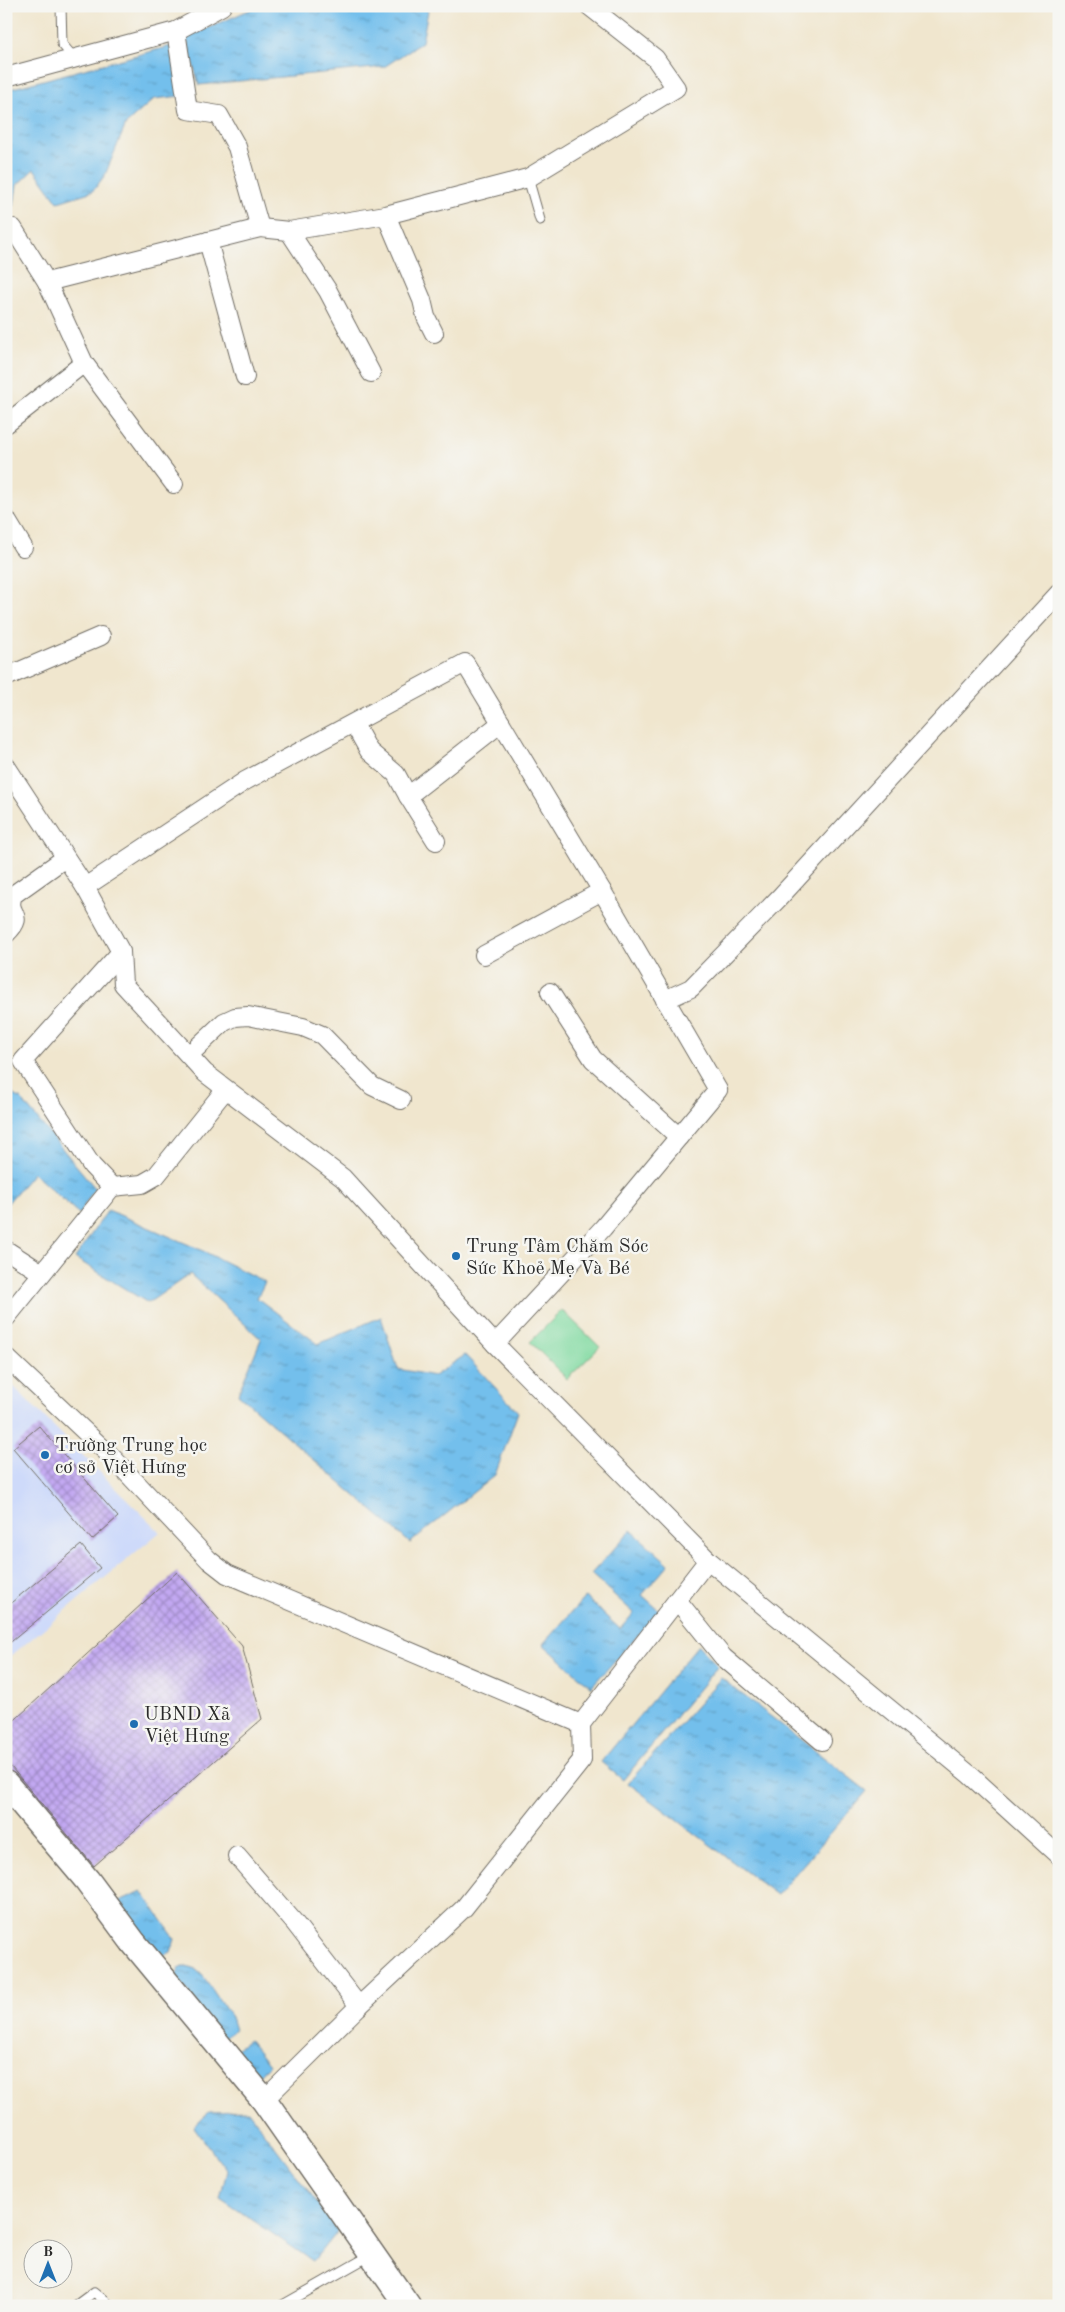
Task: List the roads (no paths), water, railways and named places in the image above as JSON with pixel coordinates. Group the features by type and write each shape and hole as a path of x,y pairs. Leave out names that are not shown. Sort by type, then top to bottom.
{"main road":[{"path":"15,1787 85,1869 134,1942 264,2100 408,2306"}],"street":[{"path":"6,77 176,31 222,6"},
{"path":"47,282 260,228 289,231 386,215 528,178 676,88 655,58 589,6"},
{"path":"176,31 188,110 219,115 237,147 260,228"},
{"path":"386,215 434,333"},
{"path":"6,230 12,228 47,282 84,363 174,484"},
{"path":"289,231 328,291 371,374"},
{"path":"208,242 245,377"},
{"path":"6,424 84,363"},
{"path":"6,519 23,547"},
{"path":"666,1000 691,988 779,898 1059,593"},
{"path":"6,677 101,636"},
{"path":"85,886 245,781 465,663 602,891 718,1090 603,1228 495,1344"},
{"path":"408,796 501,723"},
{"path":"354,724 369,751 396,774 436,841"},
{"path":"6,766 85,886 121,952 123,984 205,1073 343,1178 495,1344 708,1560 970,1774 1059,1856"},
{"path":"6,934 16,923 17,919 11,907 13,896 65,858"},
{"path":"484,955 602,891"},
{"path":"112,1187 92,1166 23,1061 121,952"},
{"path":"550,992 593,1060 679,1137"},
{"path":"189,1055 224,1022 235,1017 248,1016 302,1026 322,1034 372,1086 401,1100"},
{"path":"6,1318 112,1187 142,1184 156,1176 225,1090"},
{"path":"6,1250 42,1273"},
{"path":"6,1357 113,1458 209,1560 227,1574 581,1724"},
{"path":"264,2100 359,2006 464,1908 582,1760 581,1724 708,1560"},
{"path":"677,1600 723,1657 822,1741"},
{"path":"236,1856 294,1922 359,2006"}],"lane":[{"path":"62,6 62,44 74,58"},
{"path":"528,178 540,220"},
{"path":"281,2306 373,2254"},
{"path":"75,2306 94,2292 111,2306"}],"water":[{"path":"258,6 425,6 428,11 422,42 384,67 199,85 186,38"},
{"path":"171,46 181,96 154,99 126,124 105,175 93,191 58,202 34,169 17,185 14,205 6,206 6,90"},
{"path":"6,1091 20,1098 95,1188 79,1214 33,1173 6,1205"},
{"path":"108,1210 201,1250 265,1282 257,1298 318,1344 381,1317 398,1369 434,1376 465,1355 518,1412 495,1475 410,1543 238,1394 261,1339 190,1274 148,1303 75,1258"},
{"path":"631,1530 669,1564 642,1595 660,1611 591,1687 543,1644 585,1597 620,1629 634,1613 591,1574"},
{"path":"698,1645 718,1666 623,1780 601,1762"},
{"path":"721,1678 867,1791 777,1895 628,1783"},
{"path":"142,1891 175,1939 171,1952 158,1958 115,1903"},
{"path":"186,1966 194,1968 203,1976 231,2017 235,2030 222,2039 176,1976 180,1968"},
{"path":"249,2040 269,2065 255,2079 233,2051"},
{"path":"248,2111 338,2230 313,2261 220,2198 227,2171 194,2127 209,2112"}],"place":[{"name":"Trung Tâm Chăm Sóc Sức Khoẻ Mẹ Và Bé","path":"456,1256"},
{"name":"Trường Trung học cơ sở Việt Hưng","path":"45,1455"},
{"name":"UBND Xã Việt Hưng","path":"134,1724"}]}
